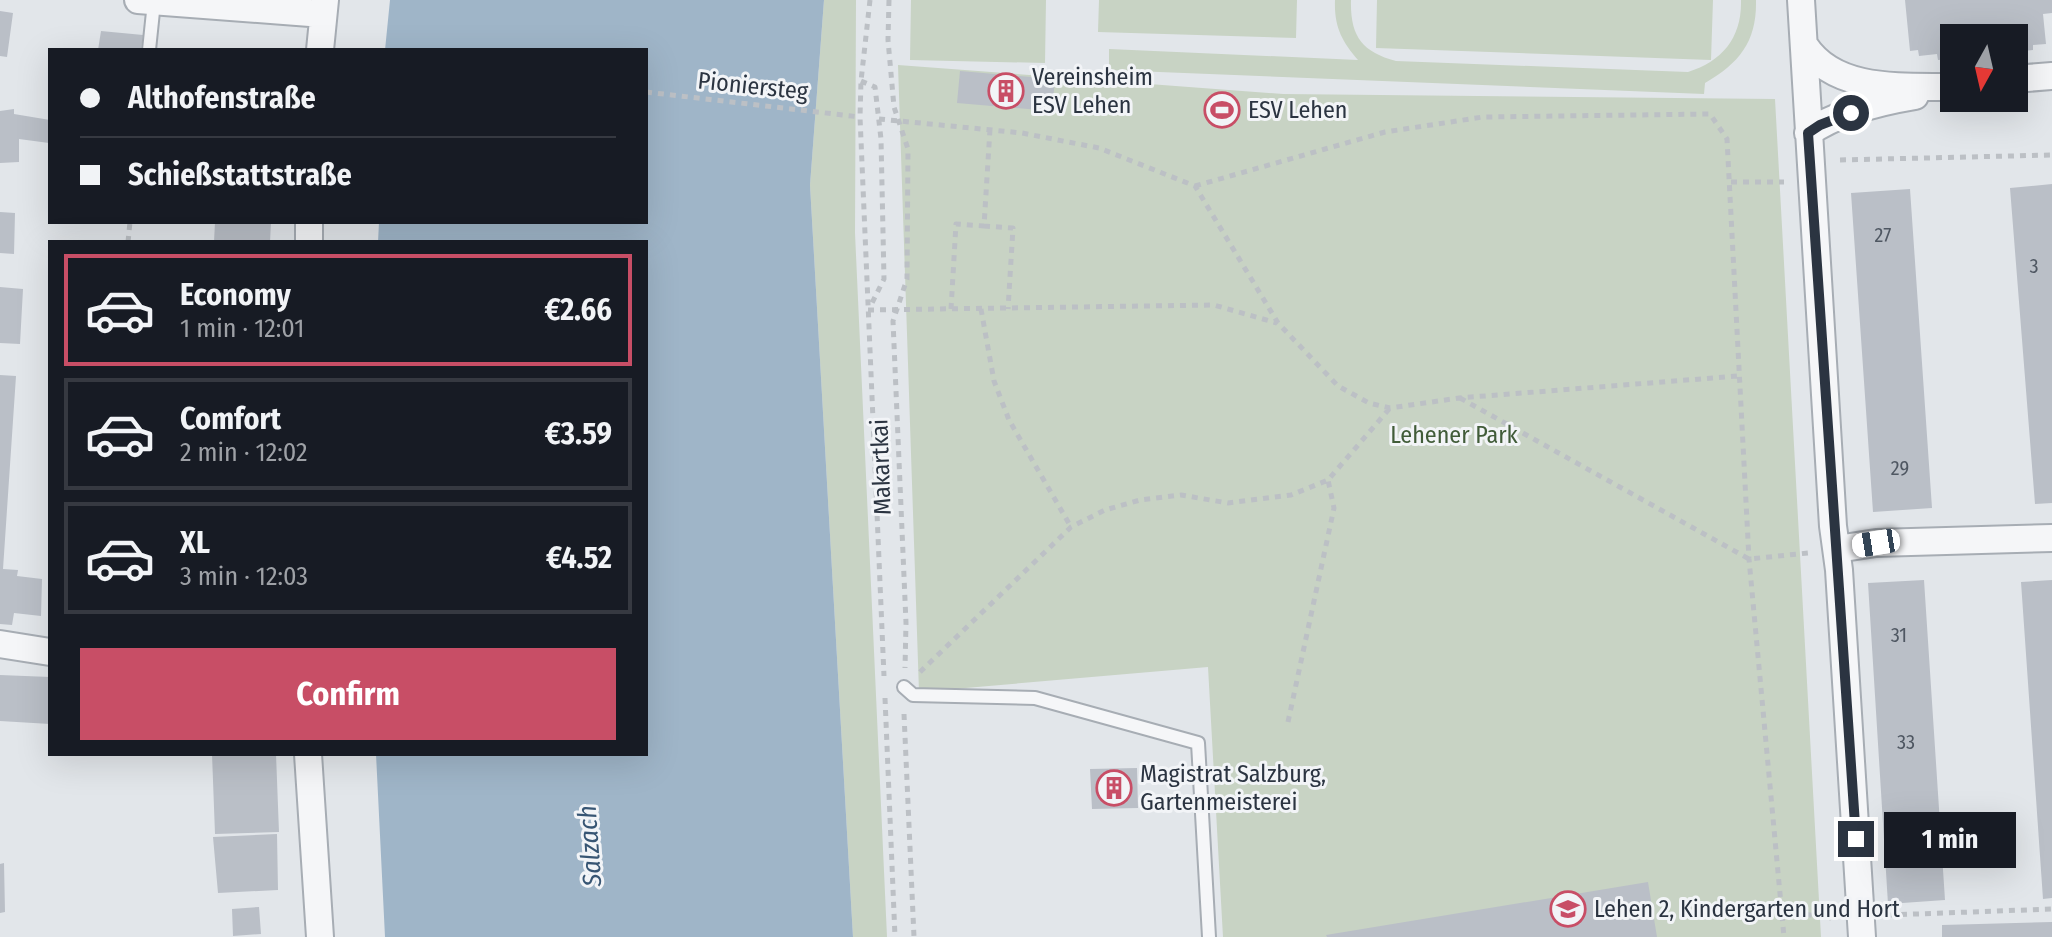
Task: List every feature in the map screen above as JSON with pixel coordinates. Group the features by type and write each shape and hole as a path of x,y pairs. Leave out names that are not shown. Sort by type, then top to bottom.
{"street":[{"path":"1801,0 1837,549 1853,928"},
{"path":"146,1 324,7 320,48"},
{"path":"1805,46 1818,64 1850,79 1940,87"},
{"path":"2028,78 2052,76"},
{"path":"1808,133 1820,125 1884,101 1940,91"},
{"path":"1837,549 1876,543 2052,538"},
{"path":"0,644 48,652"},
{"path":"308,756 320,937"}],"lane":[{"path":"146,1 149,48"},
{"path":"904,687 913,695 1035,698 1198,743 1209,937"}],"path":[{"name":"Makartkai","path":"870,0 858,116 895,937"},
{"name":"Makartkai","path":"889,0 888,40 894,107 908,149 907,279 893,321 906,623 903,728 914,937"},
{"name":"Makartkai","path":"861,81 875,87 879,119 884,279 868,310"},
{"name":"Pioniersteg","path":"648,92 858,116"},
{"path":"1195,186 1385,132 1483,117 1710,114 1727,139 1731,182 1749,559 1784,937"},
{"path":"879,119 1022,133 1099,148 1195,186 1278,323 1338,386 1369,403 1390,408 1459,398 1738,376"},
{"path":"984,226 990,129"},
{"path":"1835,160 2052,155"},
{"path":"1731,182 1785,182"},
{"path":"951,309 956,224 1013,228 1008,309"},
{"path":"868,310 1214,305 1278,323"},
{"path":"981,309 994,381 1009,420 1071,527"},
{"path":"1459,398 1749,559 1810,553"},
{"path":"904,687 1071,527 1105,510 1140,500 1181,495 1228,503 1291,495 1328,480 1390,408"},
{"path":"1288,722 1334,508 1328,480"},
{"path":"1882,916 2052,909"},
{"path":"1782,911 1853,928"}],"green space":[{"path":"824,0 856,0 855,233 887,937 853,937 810,185"},
{"path":"911,0 1046,0 1045,63 910,60"},
{"path":"1099,0 1297,0 1296,38 1098,32"},
{"path":"1335,0 1351,0 1353,23 1360,41 1374,53 1396,61 1688,72 1711,61 1728,46 1738,25 1741,0 1756,0 1756,15 1744,49 1728,67 1705,83 1704,94 1109,70 1109,49 1358,60 1340,33"},
{"path":"1377,0 1713,0 1711,60 1376,48"},
{"name":"Lehener Park","path":"898,65 1283,94 1775,99 1821,937 1223,937 1208,667 919,692"}],"water":[{"name":"Salzach","path":"390,0 824,0 810,185 853,937 385,937 376,756 648,756 648,240 378,240 379,224 648,224 648,48 385,48"}],"building":[{"path":"1905,0 2052,0 2052,13 2043,14 2046,44 2033,45 2033,50 2028,51 2028,24 1940,24 1940,60 1937,54 1919,56 1918,50 1910,51"},
{"path":"0,11 13,13 7,57 0,56"},
{"path":"101,31 143,35 141,48 98,48"},
{"name":"Vereinsheim ESV Lehen","path":"960,71 1055,79 1052,111 957,103"},
{"path":"14,109 14,114 48,120 48,143 19,139 19,162 0,163 0,111"},
{"path":"2052,184 2052,503 2035,504 2010,188"},
{"path":"1910,189 1932,508 1873,512 1851,193"},
{"path":"0,212 15,213 14,254 0,253"},
{"path":"215,224 271,224 270,240 214,240"},
{"path":"0,287 23,289 20,344 0,343"},
{"path":"0,375 16,376 3,569 18,570 17,576 42,579 41,616 14,613 12,625 0,624"},
{"path":"1924,580 1945,900 1888,904 1868,583"},
{"path":"2052,580 2052,898 2043,899 2021,582"},
{"path":"0,675 48,677 48,724 0,721"},
{"path":"212,756 276,756 279,832 215,834"},
{"name":"Magistrat Salzburg, Gartenmeisterei","path":"1137,768 1138,808 1092,809 1090,769"},
{"path":"277,834 278,890 218,893 213,837"},
{"path":"4,863 5,912 0,913 0,864"},
{"name":"Lehen 2, Kindergarten und Hort","path":"1648,882 1657,937 1326,935"},
{"path":"259,907 261,934 233,936 232,909"},
{"path":"2052,922 2052,937 1942,937 1942,925"}],"place":[{"name":"Vereinsheim ESV Lehen","path":"1006,91"},
{"name":"ESV Lehen","path":"1222,110"},
{"name":"Magistrat Salzburg, Gartenmeisterei","path":"1114,788"},
{"name":"Lehen 2, Kindergarten und Hort","path":"1568,909"}],"route":[{"path":"1851,113 1808,133 1856,839"}]}
